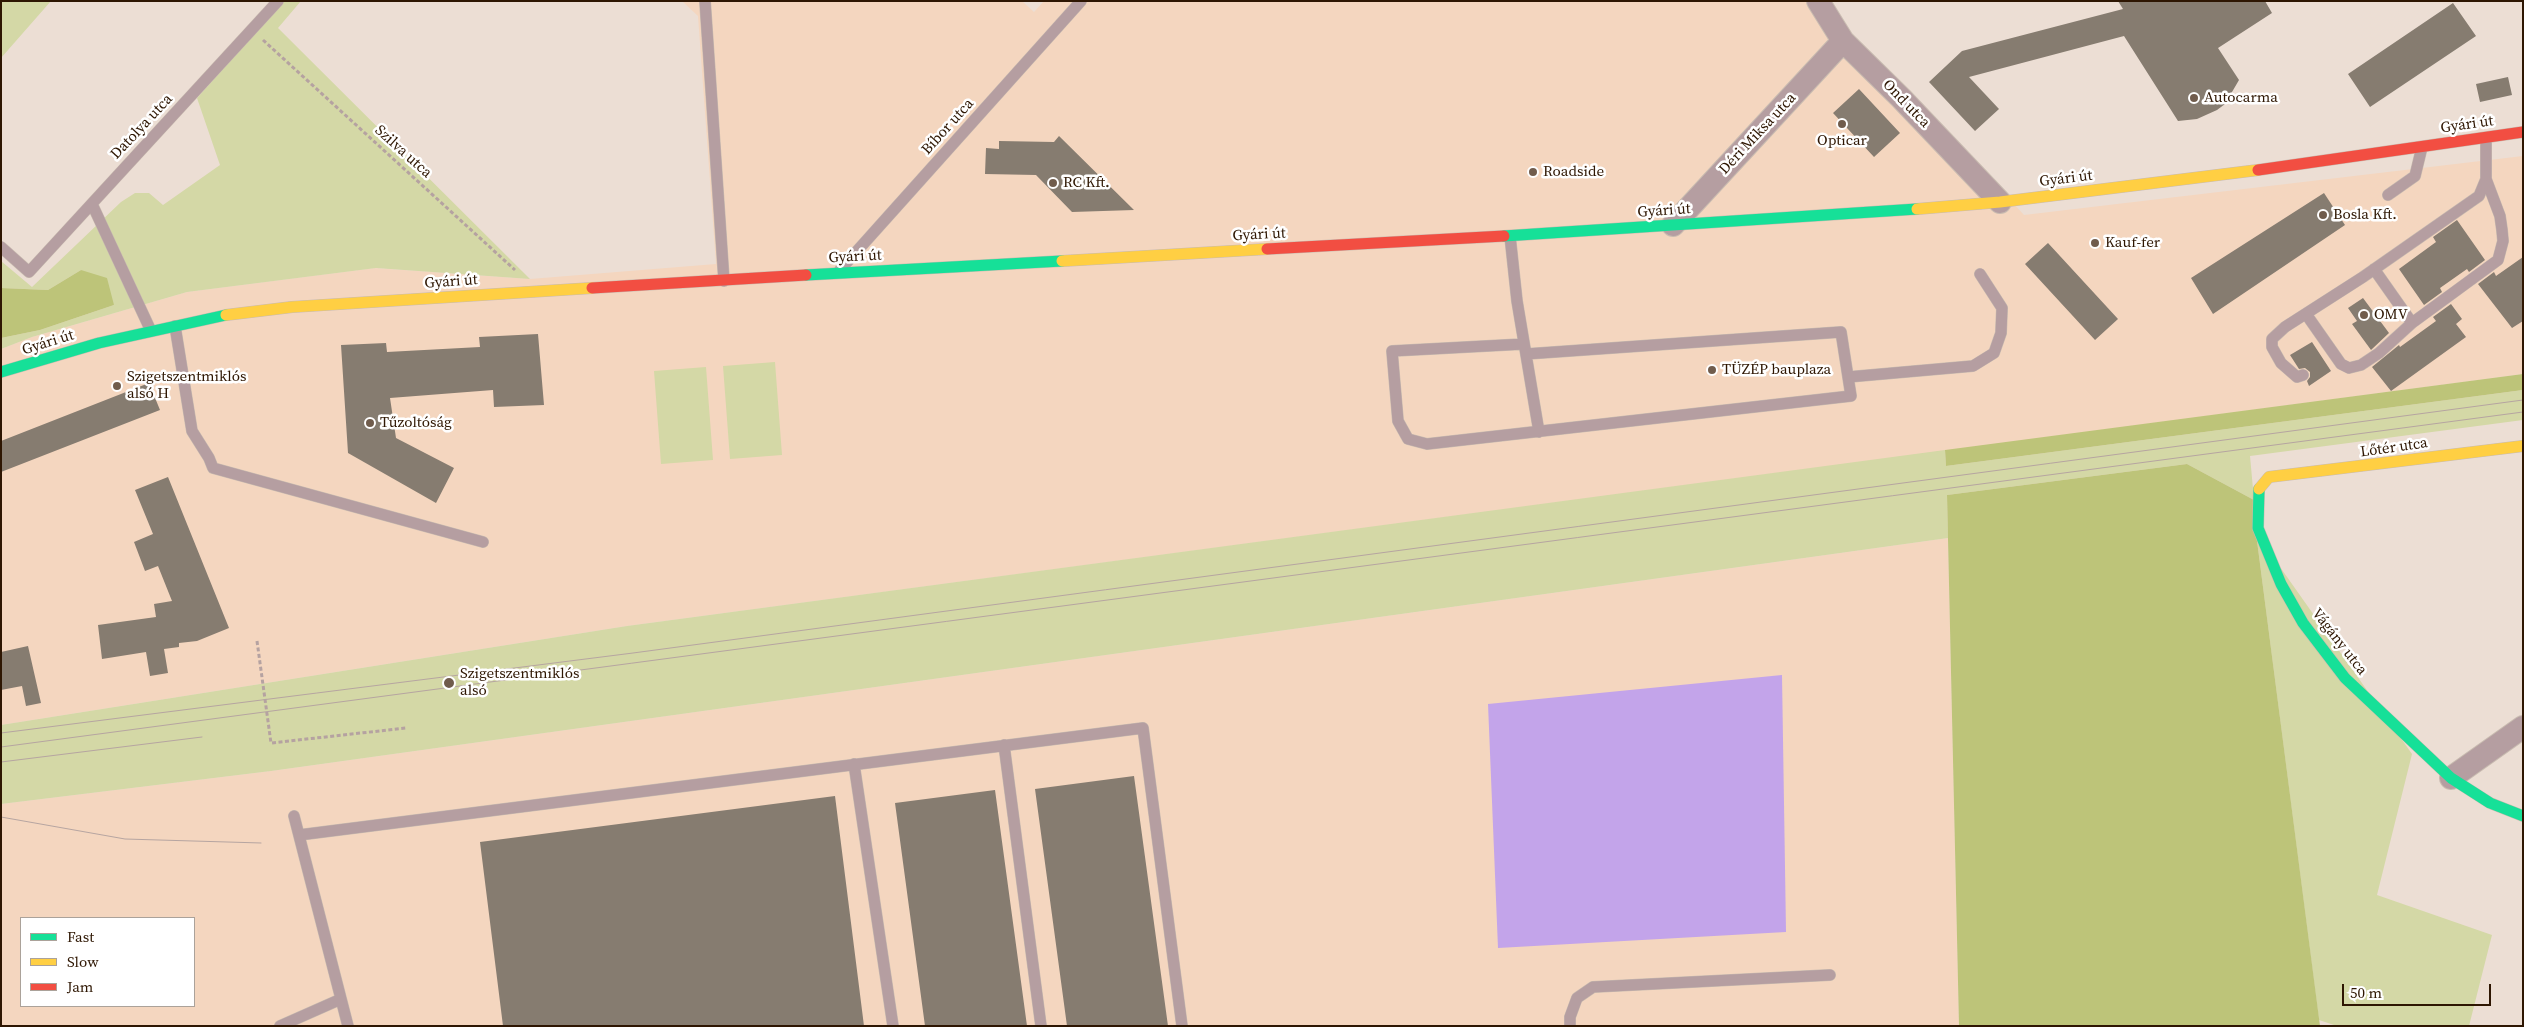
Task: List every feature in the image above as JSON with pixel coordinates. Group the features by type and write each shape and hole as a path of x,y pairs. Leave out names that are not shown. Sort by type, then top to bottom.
{"street":[{"name":"Ond utca","path":"1818,1 1843,41 1901,98 2000,202"},
{"name":"Déri Miksa utca","path":"1673,226 1843,41"},
{"name":"Gyári út","path":"1,372 99,343 151,331 227,315 292,306 837,273 1510,236 2000,202 2314,163 2523,132"},
{"name":"Lőtér utca","path":"2269,477 2523,446"},
{"name":"Vágány utca","path":"2269,477 2261,483 2258,492 2258,528 2281,584 2303,623 2345,678 2451,778 2490,803 2523,816"},
{"path":"2451,778 2523,727"}],"lane":[{"name":"Datolya utca","path":"1,247 29,272 278,1"},
{"path":"705,1 724,281"},
{"name":"Bíbor utca","path":"837,273 1081,1"},
{"path":"2306,314 2329,354 2340,364 2349,368 2361,366 2379,353 2412,323 2498,260 2503,241 2502,230 2500,216 2486,179 2486,138"},
{"path":"2388,195 2416,176 2422,147"},
{"path":"2303,376 2297,377 2281,363 2272,347 2272,339 2285,327 2374,269 2479,196 2486,179"},
{"path":"92,204 151,331"},
{"path":"1510,236 1525,349 1539,432"},
{"path":"2421,237 2428,247"},
{"path":"2374,269 2412,323"},
{"path":"1848,377 1973,366 1994,353 2001,333 2002,308 1980,274"},
{"path":"175,326 192,431 213,468 483,542"},
{"path":"1841,332 1848,377 1851,396 1427,444 1408,439 1398,421 1392,351 1525,349 1841,332"},
{"path":"2318,350 2329,354"},
{"path":"2281,363 2296,364"},
{"path":"299,835 1143,728 1182,1026"},
{"path":"1004,745 1041,1026"},
{"path":"854,764 893,1026"},
{"path":"294,816 348,1026"},
{"path":"1570,1026 1570,1017 1577,998 1593,987 1830,975"},
{"path":"280,1026 341,999"}],"path":[{"name":"Szilva utca","path":"252,30 538,291"},
{"path":"257,641 271,743 406,728"}],"shaded area":[{"path":"682,1 1022,1 1034,12 1044,1 1830,1 1846,28 1920,102 2024,215 2523,156 2523,374 627,626 1,725 1,349 32,337 187,292 375,268 530,279 716,264 698,16"},
{"path":"1948,538 1959,1026 1,1026 1,804 271,771"},
{"path":"1782,675 1786,932 1498,948 1488,704"}],"green space":[{"path":"1,1 51,1 1,58"},
{"path":"284,1 301,1 278,28 530,279 376,268 187,292 32,337 1,349 1,338 40,330 114,305 81,270 48,290 1,288 1,261 32,287 121,202 135,193 149,193 163,205 220,165 197,98"},
{"path":"81,270 107,278 114,305 40,330 1,338 1,288 48,290"},
{"path":"775,362 782,455 730,459 723,366"},
{"path":"706,367 713,460 661,464 654,371"},
{"path":"2523,374 2523,390 1946,466 1945,450"},
{"path":"2523,390 2523,420 2250,456 2254,500 2187,464 1947,495 1948,538 271,771 1,804 1,725 627,626 1945,450 1946,466"},
{"path":"2187,464 2254,500 2256,533 2320,1026 1959,1026 1947,495"},
{"path":"2256,533 2412,754 2377,895 2492,935 2469,1026 2337,1026 2319,1020"}],"building":[{"path":"2118,1 2265,1 2272,13 2218,48 2239,80 2225,104 2217,110 2197,119 2178,121 2124,36 1969,77 1999,109 1975,131 1929,82 1962,51 2123,9"},
{"path":"2453,3 2476,36 2370,107 2348,74"},
{"path":"2508,77 2512,95 2480,102 2476,84"},
{"path":"1859,89 1900,133 1874,157 1833,113"},
{"path":"1059,136 1134,210 1072,212 1036,175 985,174 986,148 999,149 999,141 1054,142"},
{"path":"2324,193 2345,225 2213,314 2191,278"},
{"name":"OMV","path":"2457,220 2485,260 2469,272 2467,269 2440,288 2442,292 2424,305 2399,269 2436,242 2433,237"},
{"path":"2048,243 2118,319 2095,340 2025,264"},
{"path":"2523,257 2523,321 2512,328 2478,284 2494,272 2496,276"},
{"name":"OMV","path":"2363,298 2389,333 2371,350 2352,324 2357,321 2348,308"},
{"path":"2451,304 2462,319 2456,324 2466,337 2391,391 2372,367 2399,345 2400,347 2436,321 2433,317"},
{"name":"Tűzoltóság","path":"538,334 544,405 494,407 493,390 390,398 396,438 454,468 436,503 348,453 341,345 386,343 387,352 480,347 479,337"},
{"path":"2312,342 2331,371 2309,386 2307,381 2310,377 2310,372 2305,368 2299,369 2290,355"},
{"path":"149,383 160,410 1,472 1,441"},
{"path":"168,477 229,628 197,641 179,643 179,647 164,649 168,673 150,676 146,652 102,659 98,625 156,617 154,604 172,601 158,566 145,571 134,542 153,534 135,490"},
{"path":"28,646 41,703 26,706 22,686 1,690 1,652"},
{"path":"1134,776 1168,1026 1067,1026 1035,789"},
{"path":"995,790 1027,1026 925,1026 895,803"},
{"path":"835,796 864,1026 503,1026 480,842"}],"tram line":[{"path":"1,733 633,653 2523,400"},
{"path":"1,747 2523,412"},
{"path":"1,762 202,737"},
{"path":"1,817 125,839 261,843"}],"traffic: fast":[{"path":"1504,236 1917,209"},
{"path":"806,275 1062,261"},
{"path":"1,372 99,343 226,315"},
{"path":"2259,489 2258,528 2281,584 2303,623 2345,678 2451,778 2490,803 2523,816"}],"traffic: slow":[{"path":"1917,209 2000,202 2258,170"},
{"path":"1062,261 1267,249"},
{"path":"226,315 292,307 592,288"},
{"path":"2259,489 2269,477 2523,446"}],"traffic: jam":[{"path":"2258,170 2523,132"},
{"path":"1267,249 1504,236"},
{"path":"592,288 806,275"}],"place":[{"name":"Autocarma","path":"2194,98"},
{"name":"Opticar","path":"1842,124"},
{"name":"Roadside","path":"1533,172"},
{"name":"RC Kft.","path":"1053,183"},
{"name":"Bosla Kft.","path":"2323,215"},
{"name":"Kauf-fer","path":"2095,243"},
{"name":"OMV","path":"2364,315"},
{"name":"TÜZÉP bauplaza","path":"1712,370"},
{"name":"Szigetszentmiklós alsó H","path":"117,386"},
{"name":"Tűzoltóság","path":"370,423"},
{"name":"Szigetszentmiklós alsó","path":"449,683"}]}
